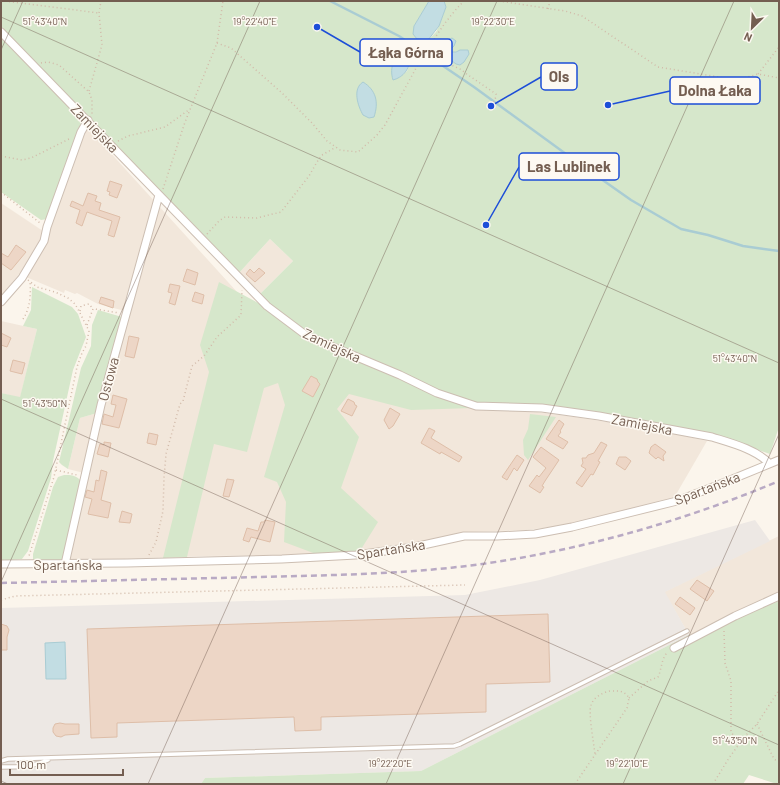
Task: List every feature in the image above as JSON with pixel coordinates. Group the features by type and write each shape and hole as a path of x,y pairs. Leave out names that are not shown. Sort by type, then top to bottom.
{"street":[{"name":"Zamiejska","path":"1,32 267,306 307,336 362,358 437,393 476,406 542,408 599,416 712,437 756,454 764,458 769,464"},
{"path":"1,302 22,278 44,241 47,227 81,132 88,120"},
{"name":"Ostowa","path":"65,564 101,405 159,196"},
{"name":"Spartańska","path":"1,564 282,559 356,555 418,547 464,536 497,536 542,532 608,519 677,501 718,486 779,460"},
{"path":"674,648 779,596"}],"lane":[{"path":"1,761 8,759 50,759 454,746 687,631"},
{"path":"1,767 27,767 50,759"}],"path":[{"path":"5,1 99,14"},
{"path":"89,92 102,45 99,14 101,1"},
{"path":"159,196 190,109 217,43 224,1"},
{"path":"217,43 231,48 282,93 327,141 340,150 358,152 377,135 385,125 422,58 429,50 456,8 464,1"},
{"path":"499,1 582,16 658,67 737,80 758,74 779,78"},
{"path":"548,9 550,1"},
{"path":"398,43 422,58"},
{"path":"758,74 779,47"},
{"path":"429,50 449,64 462,70 496,94 491,106"},
{"path":"33,64 48,62 59,65 89,92 92,100 92,115 88,120"},
{"path":"111,145 128,136 165,127 190,109"},
{"path":"1,156 22,160 31,158 81,132"},
{"path":"202,240 219,221 225,217 257,218 281,212 309,176 322,155 336,147"},
{"path":"1,192 35,220 47,227"},
{"path":"22,278 38,287 68,298 75,304 89,331 86,346 77,367 56,470 27,564"},
{"path":"23,319 26,314 29,301 30,282"},
{"path":"145,562 156,542 163,511 166,454 180,404 183,401 192,366 204,356 217,337 240,316 242,288 244,283"},
{"path":"79,311 85,304 89,304 93,309"},
{"path":"93,309 100,309 126,315"},
{"path":"87,326 93,309"},
{"path":"56,470 72,473 84,478"},
{"path":"1,600 15,596 465,585"},
{"path":"724,623 725,663 731,682 731,730 738,745"},
{"path":"575,784 627,708 629,698 648,681 658,677 666,654 674,648"},
{"path":"595,755 590,712 591,704 599,695 607,691 619,690 625,692 629,698"},
{"path":"713,784 738,745 757,724 779,690"},
{"path":"757,724 774,759 779,762"}],"shaded area":[{"path":"87,127 238,293 446,406 537,412 575,417 658,430 707,441 674,498 560,526 526,530 463,532 415,544 366,551 297,555 202,556 70,561 88,474 68,469 80,418 97,413 129,312 98,304 77,293 75,294 65,290 64,293 19,274 1,296 1,203 43,231 49,233"},
{"path":"270,239 293,261 260,294 239,273"},
{"path":"1,321 37,329 20,398 1,393"},
{"path":"755,520 770,541 665,592 689,635 421,771 205,778 201,784 1,784 1,608 465,595 540,580"},
{"path":"779,536 779,601 689,635 664,592"}],"green space":[{"path":"1,1 429,1 414,26 417,39 428,40 436,32 439,26 446,7 444,1 779,1 779,427 770,454 711,434 542,406 476,404 438,392 309,334 269,303 260,294 293,261 270,239 239,273 182,213 82,120 47,219 41,220 1,192","holes":["454,46 451,49 452,52 467,50 469,54 460,65 456,64 447,57 447,53 444,50","400,54 410,64 407,71 399,78 392,66"]},
{"path":"219,282 262,305 306,338 473,408 411,410 349,394 337,409 359,437 341,488 378,522 360,551 316,554 284,542 286,502 277,482 264,477 285,405 278,383 264,388 247,452 214,444 187,557 163,558 209,372 200,345"},
{"path":"32,287 72,307 78,314 86,337 73,370 53,461 51,478 28,551 22,559 1,561 1,393 20,397 37,329 23,326 31,310"},
{"path":"98,310 122,317 97,413 80,418 68,469 59,462 81,368 91,346 92,325"},
{"path":"530,414 556,417 528,460 524,455 523,440 528,429"},
{"path":"64,475 73,476 81,481 62,562 38,562 33,559 33,554 53,487 58,477"},
{"path":"779,601 779,781 777,784 749,775 743,784 201,784 205,778 421,771 689,635"}],"water":[{"path":"429,1 444,1 446,7 439,26 428,40 417,39 413,34 414,26"},
{"path":"452,38 456,41 451,49 452,52 468,50 469,54 460,65 456,64 447,57 447,53 440,49 447,40"},
{"path":"406,51 411,58 409,66 403,75 393,80 392,66 398,56"},
{"path":"363,82 374,93 376,106 374,117 369,118 363,115 359,107 357,93"},
{"path":"65,642 66,679 46,679 45,643"}],"building":[{"path":"110,181 122,185 117,198 109,195 110,192 107,191"},
{"path":"88,193 97,196 95,201 101,203 99,210 120,217 114,237 108,235 112,221 87,212 82,226 76,223 80,210 70,206 72,201 83,206"},
{"path":"16,245 26,252 11,270 1,263 1,253 8,257"},
{"path":"259,268 265,273 255,282 246,274 250,269 254,273"},
{"path":"187,269 198,273 195,285 183,281"},
{"path":"170,284 180,286 175,305 169,303 172,293 168,292"},
{"path":"195,292 204,295 202,304 192,301"},
{"path":"101,297 114,301 113,308 99,303"},
{"path":"1,333 11,338 7,347 1,345"},
{"path":"129,336 139,338 134,358 125,356"},
{"path":"13,360 25,363 22,374 10,371"},
{"path":"311,376 317,379 320,384 313,397 302,391"},
{"path":"113,395 127,399 119,428 102,424 104,414 113,417 116,405 111,404"},
{"path":"348,399 354,402 357,406 352,416 341,411"},
{"path":"390,408 400,414 393,426 389,429 384,420"},
{"path":"559,420 564,424 558,436 568,442 563,449 546,439"},
{"path":"429,428 435,431 431,438 462,457 459,462 441,452 440,454 421,443"},
{"path":"149,433 158,435 156,445 147,443"},
{"path":"104,442 111,443 108,457 97,454 100,444 104,445"},
{"path":"601,442 607,445 598,461 600,462 593,475 591,474 582,487 576,483 586,469 581,466 583,463 582,458 586,458 588,455 594,453"},
{"path":"655,444 666,452 663,456 664,461 658,457 656,459 649,453 651,447"},
{"path":"541,447 559,460 542,486 544,487 540,493 529,486 537,475 539,477 546,468 533,457"},
{"path":"517,455 524,460 517,471 514,468 507,480 502,477"},
{"path":"619,457 626,457 631,461 625,470 616,464"},
{"path":"101,470 107,472 101,500 111,503 108,518 88,514 92,499 85,497 87,490 94,492 96,480 99,481"},
{"path":"227,479 234,480 229,497 223,496"},
{"path":"122,511 132,514 130,523 119,522"},
{"path":"265,520 275,522 270,542 251,537 249,542 243,540 247,528 258,531 261,522 264,522"},
{"path":"697,580 714,591 707,601 690,589"},
{"path":"680,597 695,608 690,615 675,604"},
{"path":"548,614 550,682 486,684 486,712 321,717 321,730 295,731 294,717 117,723 117,737 91,738 87,629"},
{"path":"1,624 7,626 9,630 7,637 7,650 1,650"},
{"path":"55,724 79,724 79,734 65,735 61,737 56,736 53,732 53,728"}],"waterway":[{"path":"330,1 399,36 474,87 631,200 681,229 708,235 743,246 779,251"}],"railway":[{"path":"1,583 346,575 460,567 526,557 600,541 709,508 779,481"}],"place":[{"name":"Łąka Górna","path":"317,27"},
{"name":"Dolna Łaka","path":"608,105"},
{"name":"Ols","path":"491,106"},
{"name":"Las Lublinek","path":"486,225"}]}
